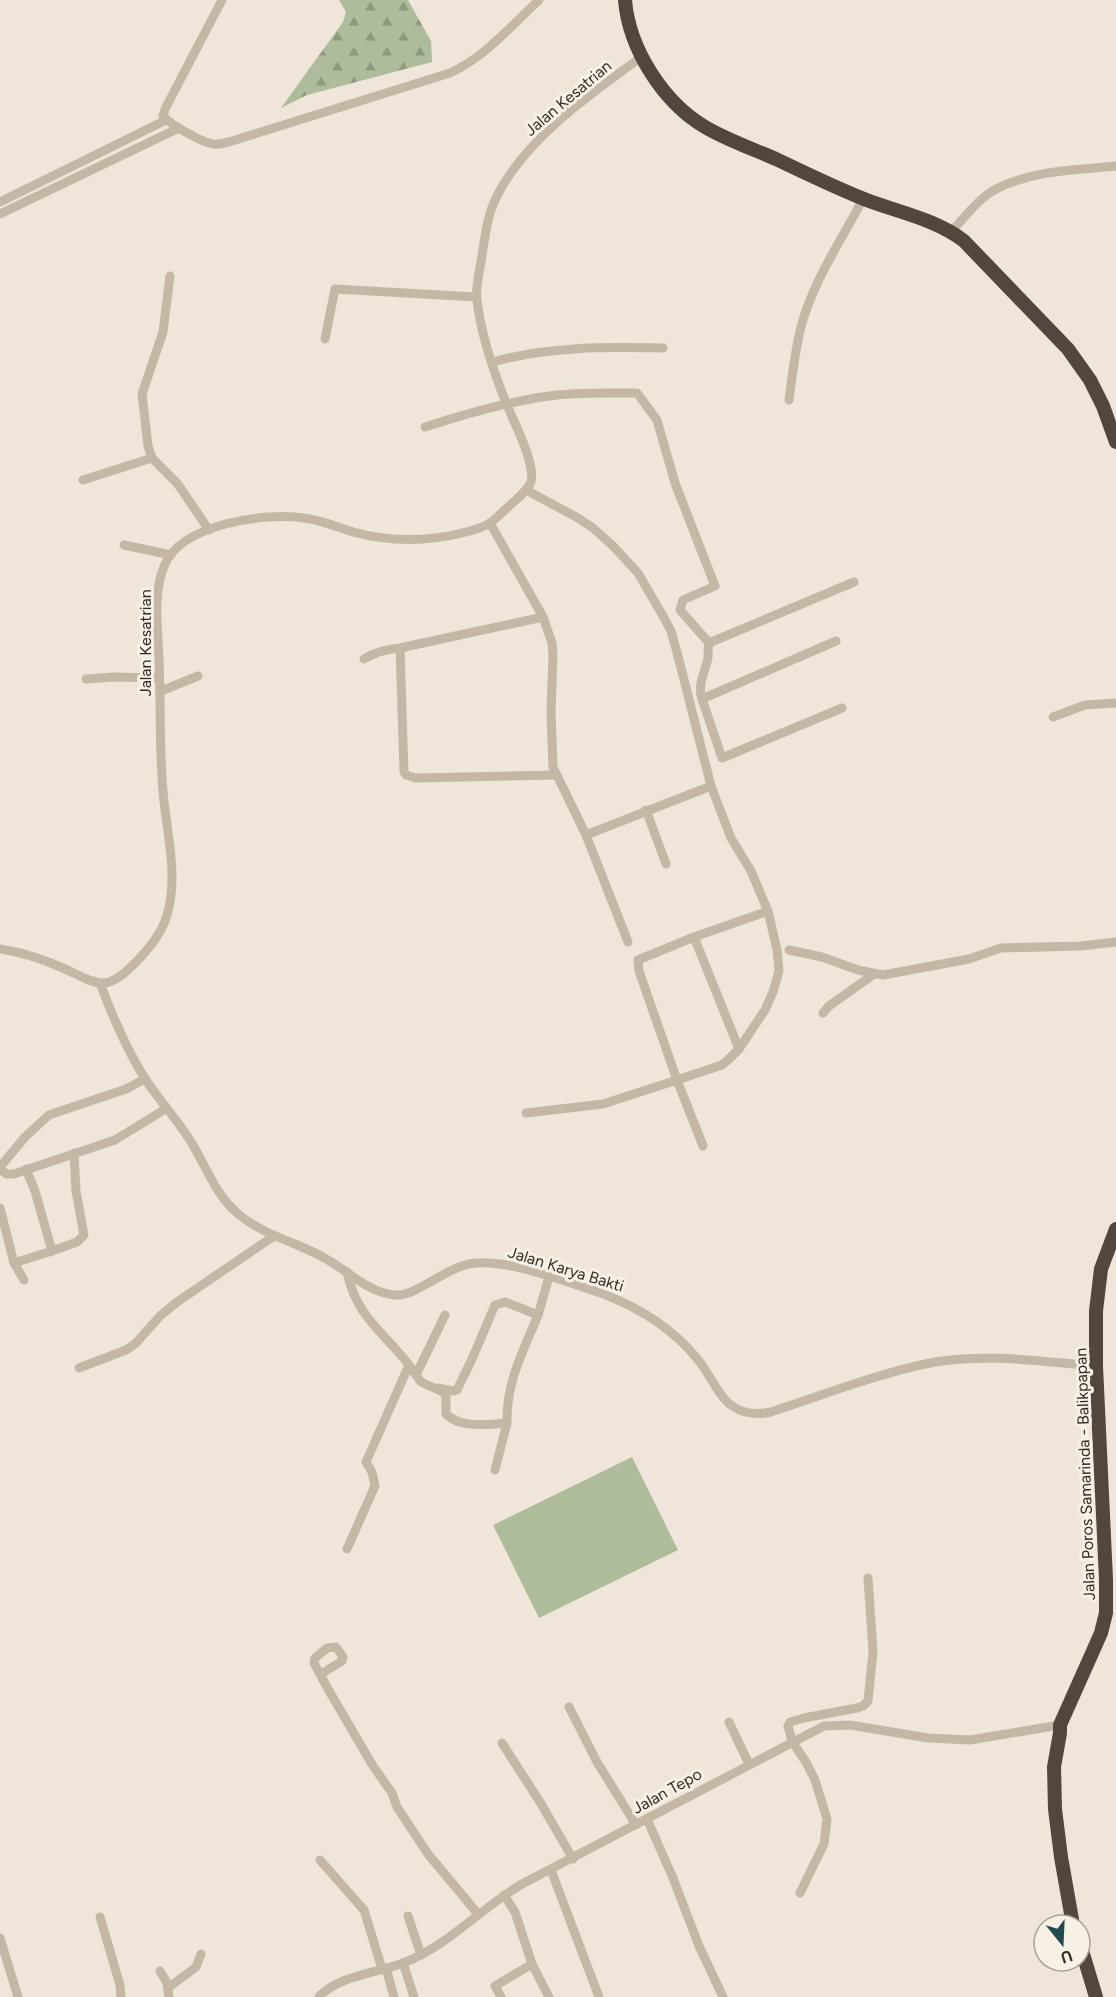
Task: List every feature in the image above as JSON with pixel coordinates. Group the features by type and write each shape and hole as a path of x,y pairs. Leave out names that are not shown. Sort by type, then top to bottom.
{"highway":[{"path":"625,0 626,15 641,57 660,87 704,127 863,199 952,231 964,241 1068,349 1090,380 1103,406 1116,442"},
{"name":"Jalan Poros Samarinda - Balikpapan","path":"1072,1913 1054,1809 1054,1767 1060,1725 1095,1648 1106,1613 1096,1366 1098,1286 1107,1250 1116,1229"},
{"path":"1089,1973 1096,1997"}],"street":[{"path":"222,0 163,116 179,128 205,141 222,144 444,75 467,65 480,56 539,0"},
{"name":"Jalan Kesatrian","path":"526,490 530,483 531,471 524,444 493,362 476,297 489,218 499,193 514,169 554,126 641,57"},
{"path":"0,202 166,120"},
{"path":"0,214 179,128"},
{"path":"952,231 980,201 995,190 1021,179 1049,172 1116,166"},
{"path":"789,400 805,313 820,276 863,199"},
{"path":"170,276 163,332 142,394 148,446 152,458 177,483 209,530"},
{"path":"325,339 335,289 476,297"},
{"path":"493,362 540,351 572,348 663,348"},
{"path":"425,427 507,404 559,395 637,393 657,420 675,483 716,586 682,600 680,610 709,643 700,694 722,758 842,708"},
{"path":"83,480 152,458"},
{"path":"124,545 171,555 192,537 209,530 255,519 292,517 307,518 372,536 410,541 456,534 490,523 526,490 593,528 638,573 670,631 711,786 730,838 751,871 768,911 777,950 777,981 765,1010 740,1049 722,1065 603,1104 526,1113"},
{"path":"490,523 543,617 552,643 553,767 586,835 628,942"},
{"name":"Jalan Kesatrian","path":"100,983 117,978 144,953 163,925 170,903 169,841 160,756 161,691 158,597 165,565 171,555"},
{"path":"709,643 854,582"},
{"path":"364,660 388,649 543,617"},
{"path":"702,699 836,641"},
{"path":"400,648 404,772 406,775 416,778 556,775"},
{"path":"86,679 114,676 159,678"},
{"path":"161,691 198,676"},
{"path":"1053,717 1085,705 1116,703"},
{"path":"586,835 711,786"},
{"path":"646,810 666,864"},
{"path":"703,1146 677,1080 637,963 644,957 694,937 768,911"},
{"path":"694,937 740,1049"},
{"path":"789,950 822,957 874,974 894,974 969,959 1006,948 1081,946 1116,942"},
{"path":"0,949 36,957 100,983"},
{"path":"823,1013 829,1006 874,974"},
{"name":"Jalan Karya Bakti","path":"100,983 126,1044 145,1079 194,1146 215,1188 227,1205 244,1219 274,1236 318,1254 378,1292 398,1296 453,1269 479,1262 502,1264 549,1277 616,1299 655,1320 691,1351 726,1401 739,1410 753,1414 771,1412 935,1362 995,1359 1096,1366"},
{"path":"145,1079 126,1089 49,1115 25,1137 0,1169 7,1174 115,1140 167,1108"},
{"path":"14,1263 77,1242 84,1235 76,1191 74,1153"},
{"path":"26,1169 35,1191 52,1251"},
{"path":"0,1208 14,1263 24,1280"},
{"path":"79,1368 126,1350 177,1302 274,1236"},
{"path":"347,1272 354,1299 360,1310 416,1376 424,1383 436,1388 457,1390 495,1305 499,1302 505,1302 538,1315"},
{"path":"495,1470 507,1423 511,1382 538,1315 549,1277"},
{"path":"416,1376 446,1315"},
{"path":"347,1549 375,1486 372,1472 366,1462 409,1365"},
{"path":"436,1388 446,1396 446,1414 449,1417 470,1424 507,1423"},
{"path":"800,1893 824,1844 827,1819 815,1780 788,1730 790,1722 856,1708 868,1701 873,1651 868,1578"},
{"path":"321,1674 392,1793 397,1807 428,1854 478,1914"},
{"path":"569,1707 588,1746 636,1826"},
{"path":"729,1722 749,1764"},
{"name":"Jalan Tepo","path":"319,1997 333,1986 421,1955 446,1940 504,1895 812,1731 832,1724 928,1738 970,1740 1060,1725"},
{"path":"502,1743 573,1859"},
{"path":"647,1819 699,1946 723,1997"},
{"path":"320,1860 364,1910 394,1997"},
{"path":"550,1869 599,1997"},
{"path":"504,1895 519,1922 532,1964 549,1997"},
{"path":"408,1916 421,1955"},
{"path":"100,1917 120,1985 121,1997"},
{"path":"0,1938 18,1997"},
{"path":"160,1971 169,1993 196,1967 201,1954"},
{"path":"403,1963 414,1997"},
{"path":"501,1997 495,1986 532,1964"}],"green space":[{"path":"339,0 408,0 431,41 432,62 307,95 281,108 343,22 346,12"},
{"path":"632,1457 678,1550 539,1618 493,1525"}]}
